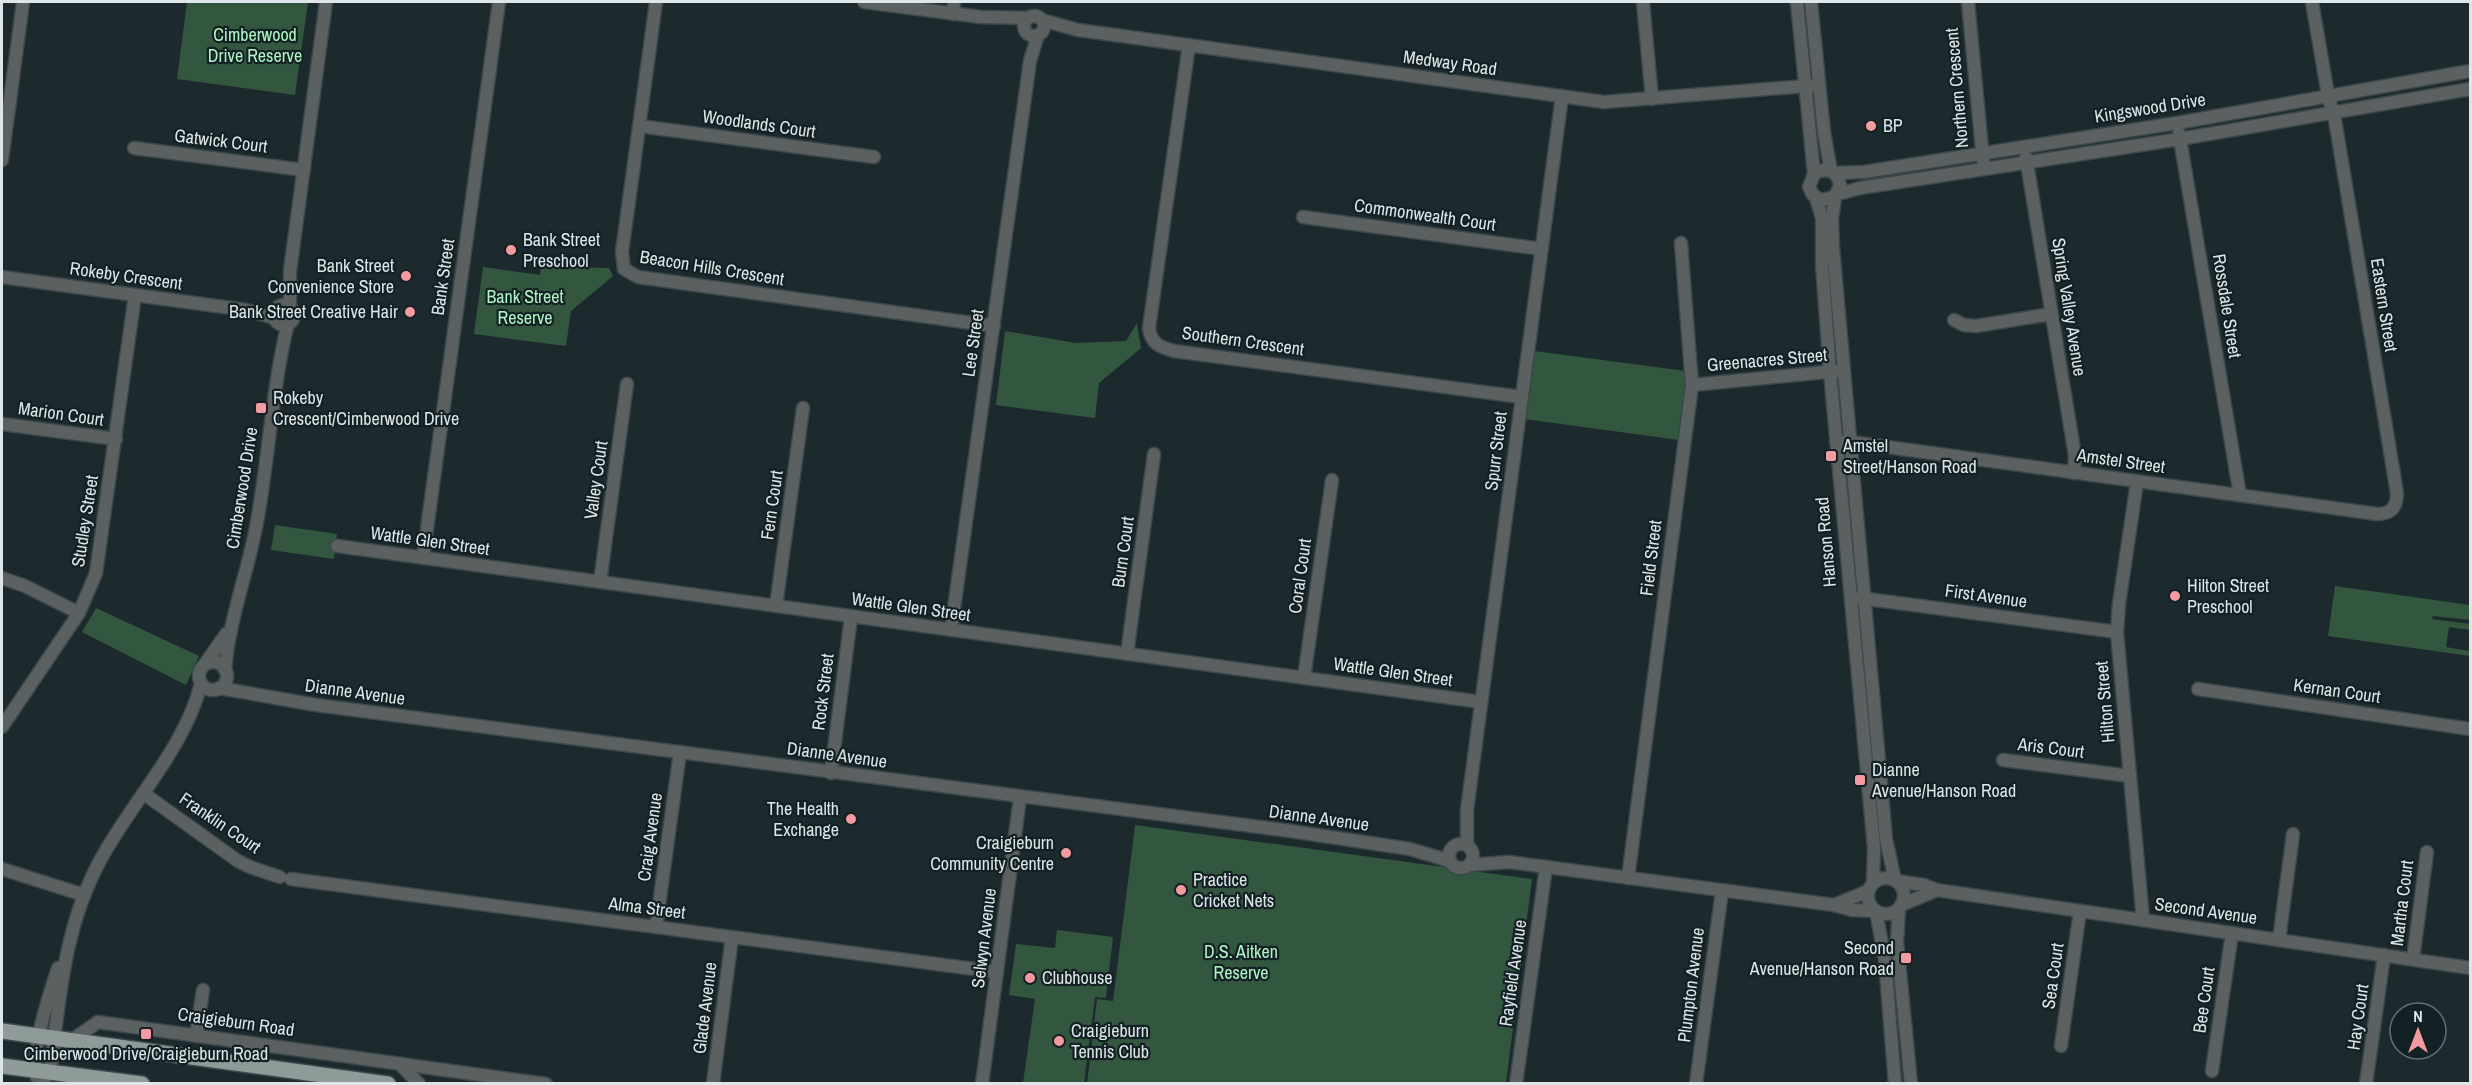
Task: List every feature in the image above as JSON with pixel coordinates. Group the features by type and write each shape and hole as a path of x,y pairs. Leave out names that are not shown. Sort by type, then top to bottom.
{"main road":[{"path":"2,1031 388,1083"},
{"path":"2,1066 41,1077 142,1083"}],"street":[{"path":"2,160 22,2"},
{"name":"Cimberwood Drive","path":"226,673 231,625 242,590 257,522 280,354 281,314 290,272 326,2"},
{"name":"Bank Street","path":"423,558 499,2"},
{"name":"Beacon Hills Crescent","path":"656,2 622,252 622,265 627,273 638,277 994,326"},
{"name":"Medway Road","path":"864,2 953,8 1033,33 1078,30"},
{"path":"1643,2 1652,99"},
{"path":"1797,2 1814,174 1809,187 1816,198 1826,201 1836,195 1840,185 1833,172 1818,85 1811,2"},
{"name":"Northern Crescent","path":"1968,2 1984,170"},
{"path":"2312,2 2328,95 2334,113"},
{"path":"1036,16 1042,20 1044,26 1033,33 1024,26 1028,18 1036,16"},
{"name":"Medway Road","path":"981,17 1028,18"},
{"name":"Medway Road","path":"1042,20 1078,30 1604,102 1818,85"},
{"name":"Lee Street","path":"951,630 1033,33"},
{"name":"Southern Crescent","path":"1189,45 1149,328 1150,339 1160,347 1174,351 1521,397"},
{"name":"Kingswood Drive","path":"1833,172 1852,173 1894,168 2177,123 2470,71"},
{"path":"2436,78 2439,94"},
{"name":"Kingswood Drive","path":"1836,195 1860,188 2180,139 2470,88"},
{"name":"Spurr Street","path":"1462,847 1562,96"},
{"name":"Eastern Street","path":"2334,113 2397,503"},
{"name":"Rossdale Street","path":"2177,123 2240,495"},
{"name":"Woodlands Court","path":"639,126 874,157"},
{"name":"Spring Valley Avenue","path":"2024,147 2075,456 2074,472"},
{"name":"Gatwick Court","path":"134,148 304,170"},
{"path":"1894,168 1896,183"},
{"path":"1814,174 1822,170 1833,172"},
{"name":"Hanson Road","path":"1836,195 1832,232 1886,839 1896,880"},
{"name":"Hanson Road","path":"1816,198 1822,218 1822,265 1830,372 1874,848 1871,886"},
{"name":"Commonwealth Court","path":"1303,217 1542,249"},
{"name":"Field Street","path":"1628,878 1692,385 1681,243"},
{"name":"Rokeby Crescent","path":"2,277 281,314"},
{"name":"Studley Street","path":"2,727 79,613 99,563 135,295"},
{"path":"1954,320 1964,325 1976,326 2051,314"},
{"name":"Greenacres Street","path":"1692,385 1845,370"},
{"name":"Valley Court","path":"600,582 627,384"},
{"name":"Fern Court","path":"776,606 803,408"},
{"name":"Marion Court","path":"2,424 116,439"},
{"name":"Amstel Street","path":"1836,442 1851,442 2377,514 2385,514 2393,510 2397,503"},
{"name":"Burn Court","path":"1126,654 1154,454"},
{"name":"Coral Court","path":"1304,678 1332,480"},
{"name":"Hilton Street","path":"2138,482 2119,604 2117,632 2143,920"},
{"name":"Wattle Glen Street","path":"336,546 1481,702"},
{"path":"2,578 43,594 79,613"},
{"name":"First Avenue","path":"1850,597 2117,632"},
{"name":"Rock Street","path":"831,773 851,616"},
{"name":"Cimberwood Drive","path":"205,664 231,625"},
{"path":"41,1077 47,1037 67,947 84,895 102,856 190,718 225,683 226,673 214,662 205,664 199,676 201,684 190,718"},
{"name":"Dianne Avenue","path":"226,673 260,695"},
{"path":"201,684 208,689 218,689"},
{"name":"Dianne Avenue","path":"218,689 289,701 831,773 1290,831 1410,849 1450,861"},
{"name":"Kernan Court","path":"2198,689 2470,729"},
{"name":"Craig Avenue","path":"656,927 680,752"},
{"name":"Aris Court","path":"2003,760 2130,776"},
{"name":"Franklin Court","path":"143,793 238,861 286,878"},
{"name":"Selwyn Avenue","path":"982,1083 1020,798"},
{"path":"2278,940 2293,834"},
{"path":"1462,847 1473,858 1470,865 1459,868 1450,861 1449,854 1462,847"},
{"name":"Dianne Avenue","path":"1410,849 1462,847 1509,862 1834,905 1852,910 1876,911"},
{"name":"Martha Court","path":"2413,959 2427,852"},
{"name":"Dianne Avenue","path":"1470,865 1509,862"},
{"name":"Rayfield Avenue","path":"1516,1083 1546,867"},
{"path":"2,869 84,895"},
{"name":"Alma Street","path":"286,878 997,972"},
{"path":"1895,1083 1883,938 1876,911 1868,902 1871,886 1881,878 1896,880 1904,895 1900,907 1897,940 1911,1083"},
{"name":"Second Avenue","path":"1896,880 1937,890 2470,968"},
{"name":"Dianne Avenue","path":"1834,905 1871,886"},
{"path":"1876,911 1890,913 1937,890"},
{"name":"Plumpton Avenue","path":"1696,1083 1722,891"},
{"name":"Sea Court","path":"2061,1046 2080,911"},
{"name":"Bee Court","path":"2212,1071 2232,933"},
{"name":"Glade Avenue","path":"713,1083 732,937"},
{"name":"Hay Court","path":"2367,1083 2384,955"},
{"path":"196,1036 203,990"},
{"name":"Craigieburn Road","path":"72,1040 98,1022 546,1083"},
{"path":"400,1064 418,1083"}],"green space":[{"name":"Cimberwood Drive Reserve","path":"187,2 308,2 295,95 177,79"},
{"name":"Bank Street Reserve","path":"541,266 609,268 613,276 571,311 566,346 474,334 483,267 540,275"},
{"path":"1137,323 1141,348 1099,383 1095,418 996,405 1005,331 1076,343 1126,341"},
{"path":"1534,351 1686,371 1687,382 1679,440 1524,419"},
{"path":"275,525 337,534 334,559 271,550"},
{"path":"2335,586 2470,605 2470,620 2433,616 2432,619 2470,624 2470,630 2449,627 2446,647 2469,651 2470,645 2470,656 2328,636"},
{"path":"96,608 199,656 186,685 82,632"},
{"name":"D.S. Aitken Reserve","path":"1135,825 1532,879 1506,1083 1087,1084 1097,999 1113,1001"},
{"name":"Craigieburn Tennis Club","path":"1057,930 1113,937 1106,998 1095,997 1084,1083 1023,1083 1035,999 1009,995 1016,944 1055,948"}],"place":[{"name":"BP","path":"1871,126"},
{"name":"Bank Street Preschool","path":"511,250"},
{"name":"Bank Street Convenience Store","path":"406,276"},
{"name":"Bank Street Creative Hair","path":"410,312"},
{"name":"Rokeby Crescent/Cimberwood Drive","path":"261,408"},
{"name":"Amstel Street/Hanson Road","path":"1831,456"},
{"name":"Hilton Street Preschool","path":"2175,596"},
{"name":"Dianne Avenue/Hanson Road","path":"1860,780"},
{"name":"The Health Exchange","path":"851,819"},
{"name":"Craigieburn Community Centre","path":"1066,853"},
{"name":"Practice Cricket Nets","path":"1181,890"},
{"name":"Second Avenue/Hanson Road","path":"1906,958"},
{"name":"Clubhouse","path":"1030,978"},
{"name":"Cimberwood Drive/Craigieburn Road","path":"146,1034"},
{"name":"Craigieburn Tennis Club","path":"1059,1041"}]}
